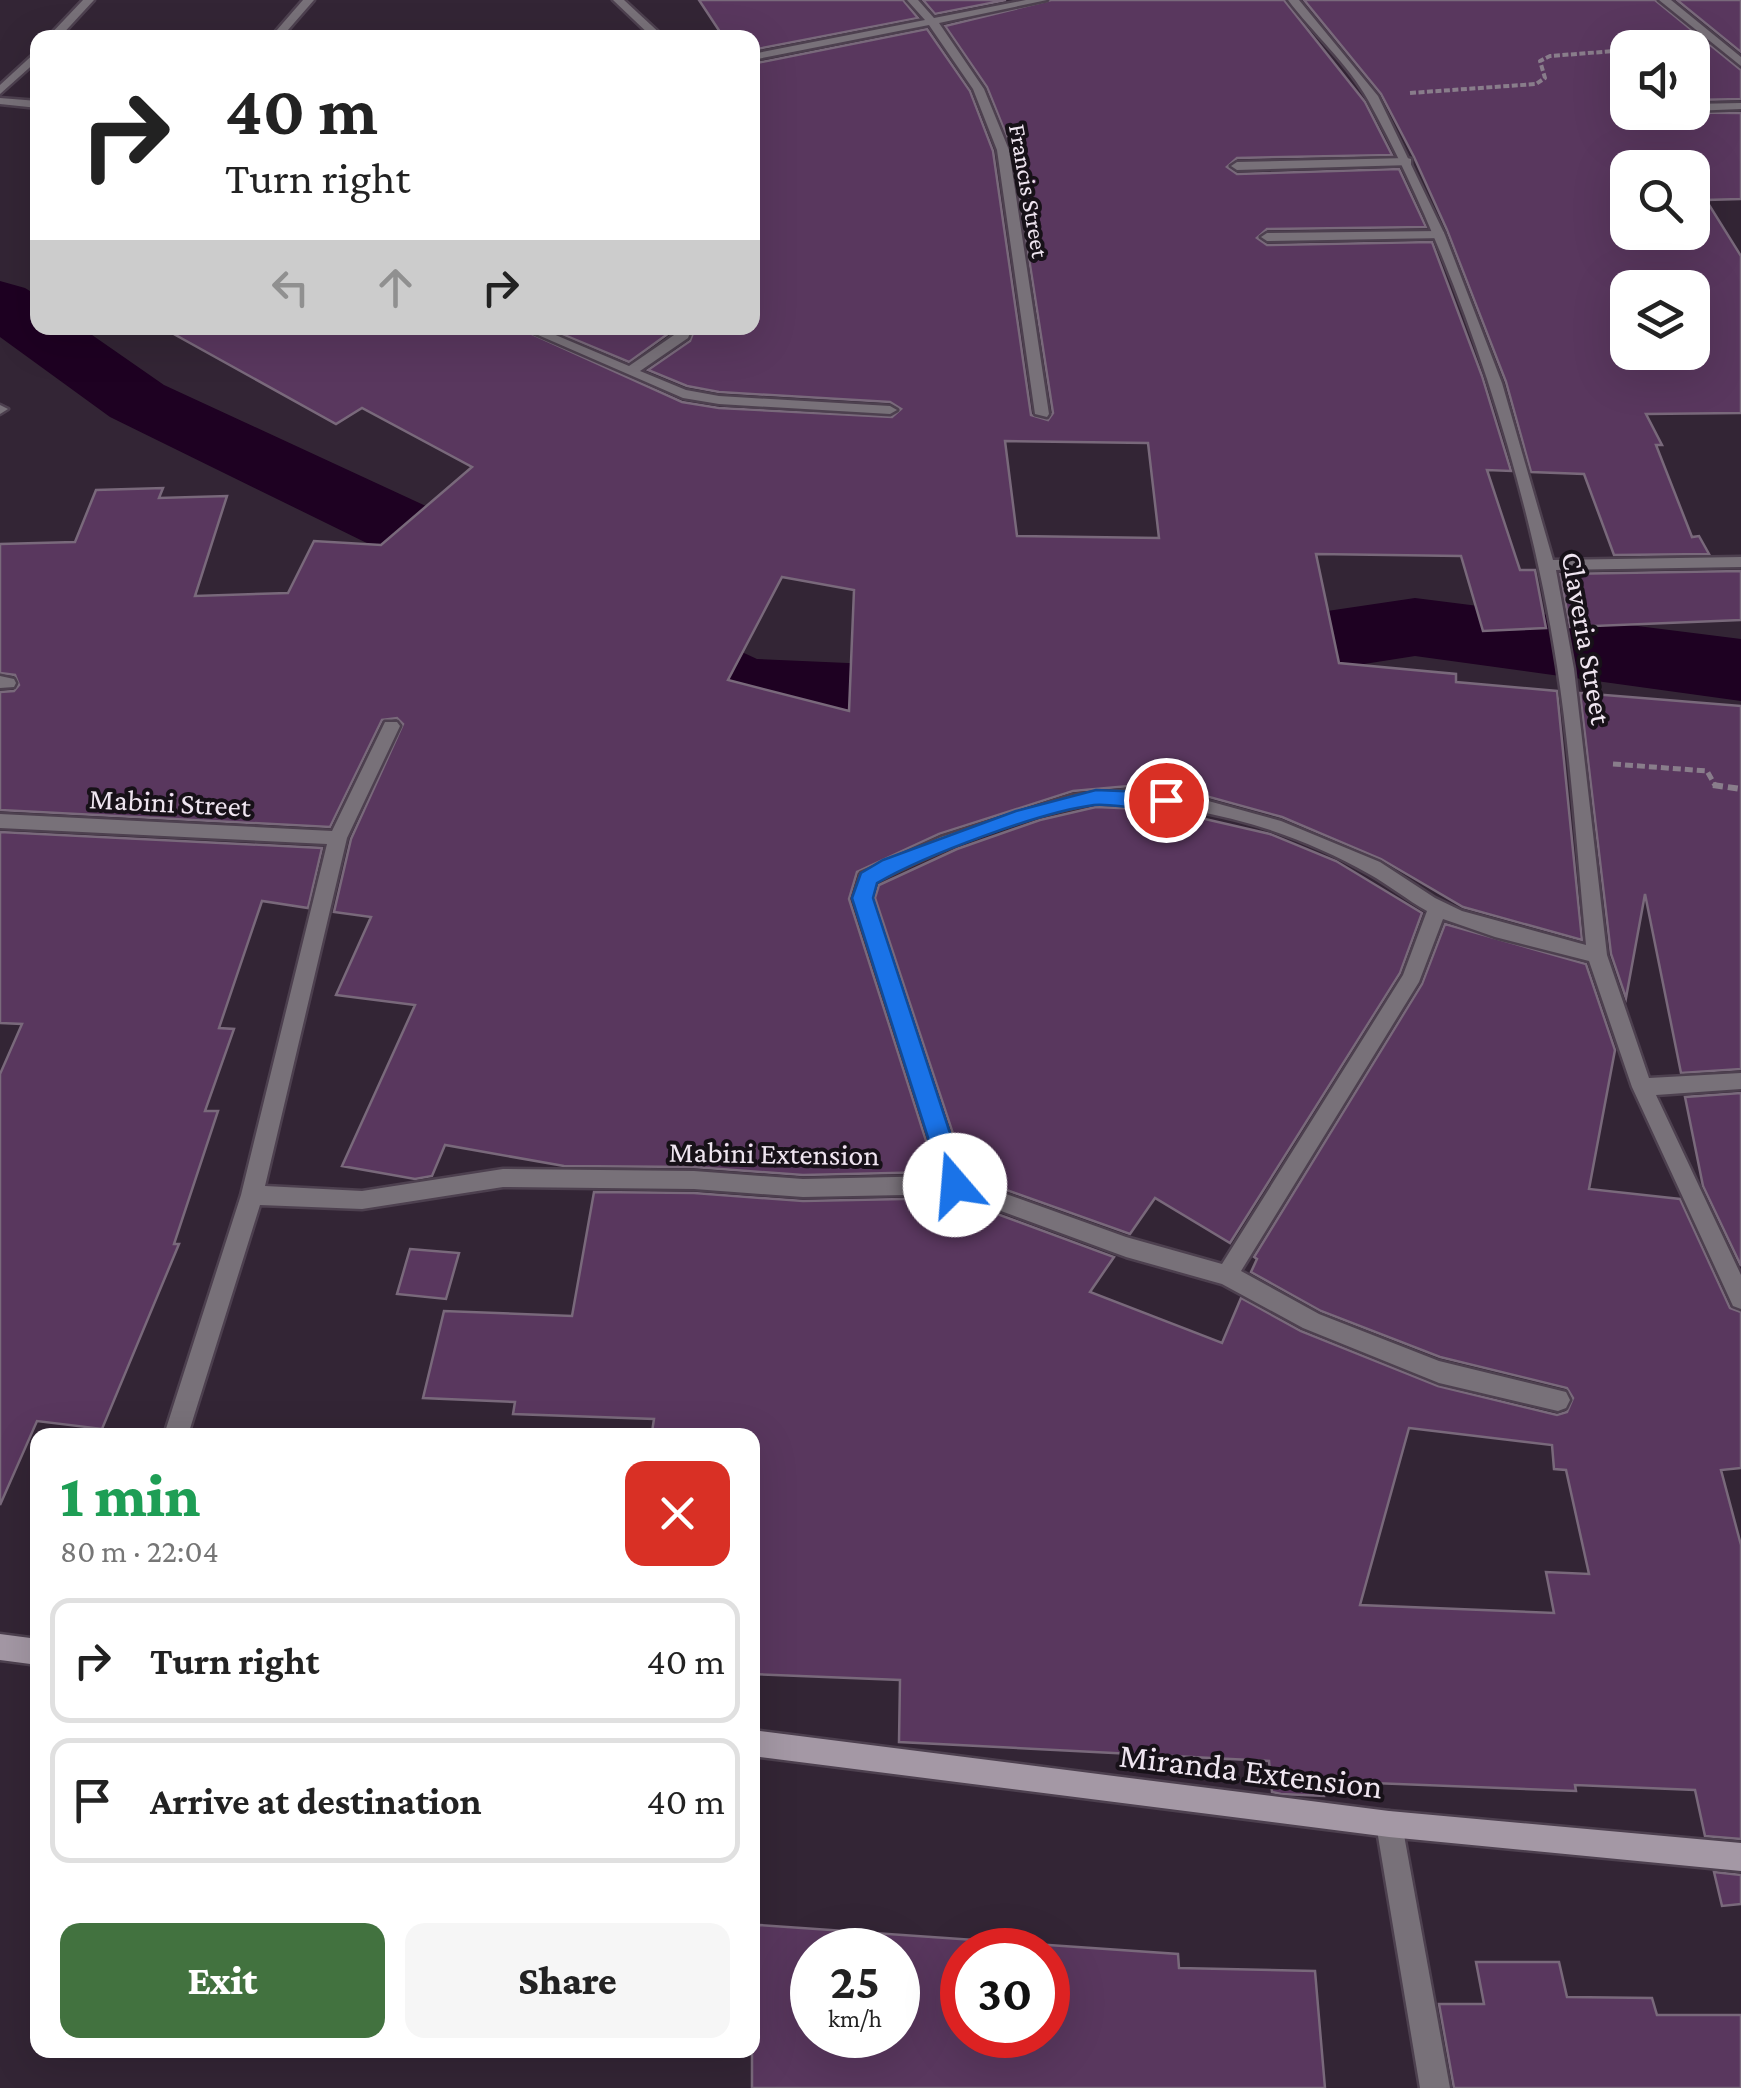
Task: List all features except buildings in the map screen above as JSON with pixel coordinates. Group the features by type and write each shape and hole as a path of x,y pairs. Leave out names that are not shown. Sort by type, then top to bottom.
{"main road":[{"path":"0,1647 30,1651"},
{"name":"Miranda Extension","path":"760,1744 1389,1824 1741,1857"}],"street":[{"path":"60,30 89,0"},
{"path":"282,30 309,0"},
{"path":"618,0 651,30"},
{"name":"Francis Street","path":"912,0 932,20 995,119 1003,150 1042,414"},
{"path":"760,54 1042,0"},
{"name":"Claveria Street","path":"1293,0 1372,96 1439,234 1495,383 1547,564 1555,606 1566,669 1597,955 1642,1087 1741,1300"},
{"path":"1664,0 1741,63"},
{"path":"0,91 30,60"},
{"path":"0,102 30,104"},
{"path":"1710,107 1741,106"},
{"path":"1237,166 1406,162"},
{"path":"1267,237 1439,234"},
{"path":"545,335 683,394 719,400 890,410"},
{"path":"629,372 682,335"},
{"path":"1547,564 1741,562"},
{"path":"178,1428 252,1194 338,838 391,726"},
{"path":"955,1185 862,898 868,878 891,866 1023,816 1096,797 1166,800 1241,814 1372,867 1438,908 1597,955"},
{"name":"Mabini Street","path":"0,821 338,838"},
{"path":"1227,1275 1412,977 1438,908"},
{"path":"1642,1087 1741,1081"},
{"name":"Mabini Extension","path":"252,1194 362,1200 503,1178 694,1180 804,1188 955,1185 1126,1247 1227,1275 1311,1321 1439,1372 1558,1400"},
{"path":"1389,1824 1435,2088"}],"path":[{"path":"1372,96 1536,84 1545,78 1540,60 1610,51"},
{"path":"1576,761 1707,771 1714,787 1741,788"}],"waterway":[{"path":"0,303 30,324"},
{"path":"45,335 137,401 743,690 939,699 999,690"},
{"path":"1186,662 1415,627 1741,670"}],"route":[{"path":"955,1185 862,898 868,878 1023,816 1096,797 1166,800"}]}
